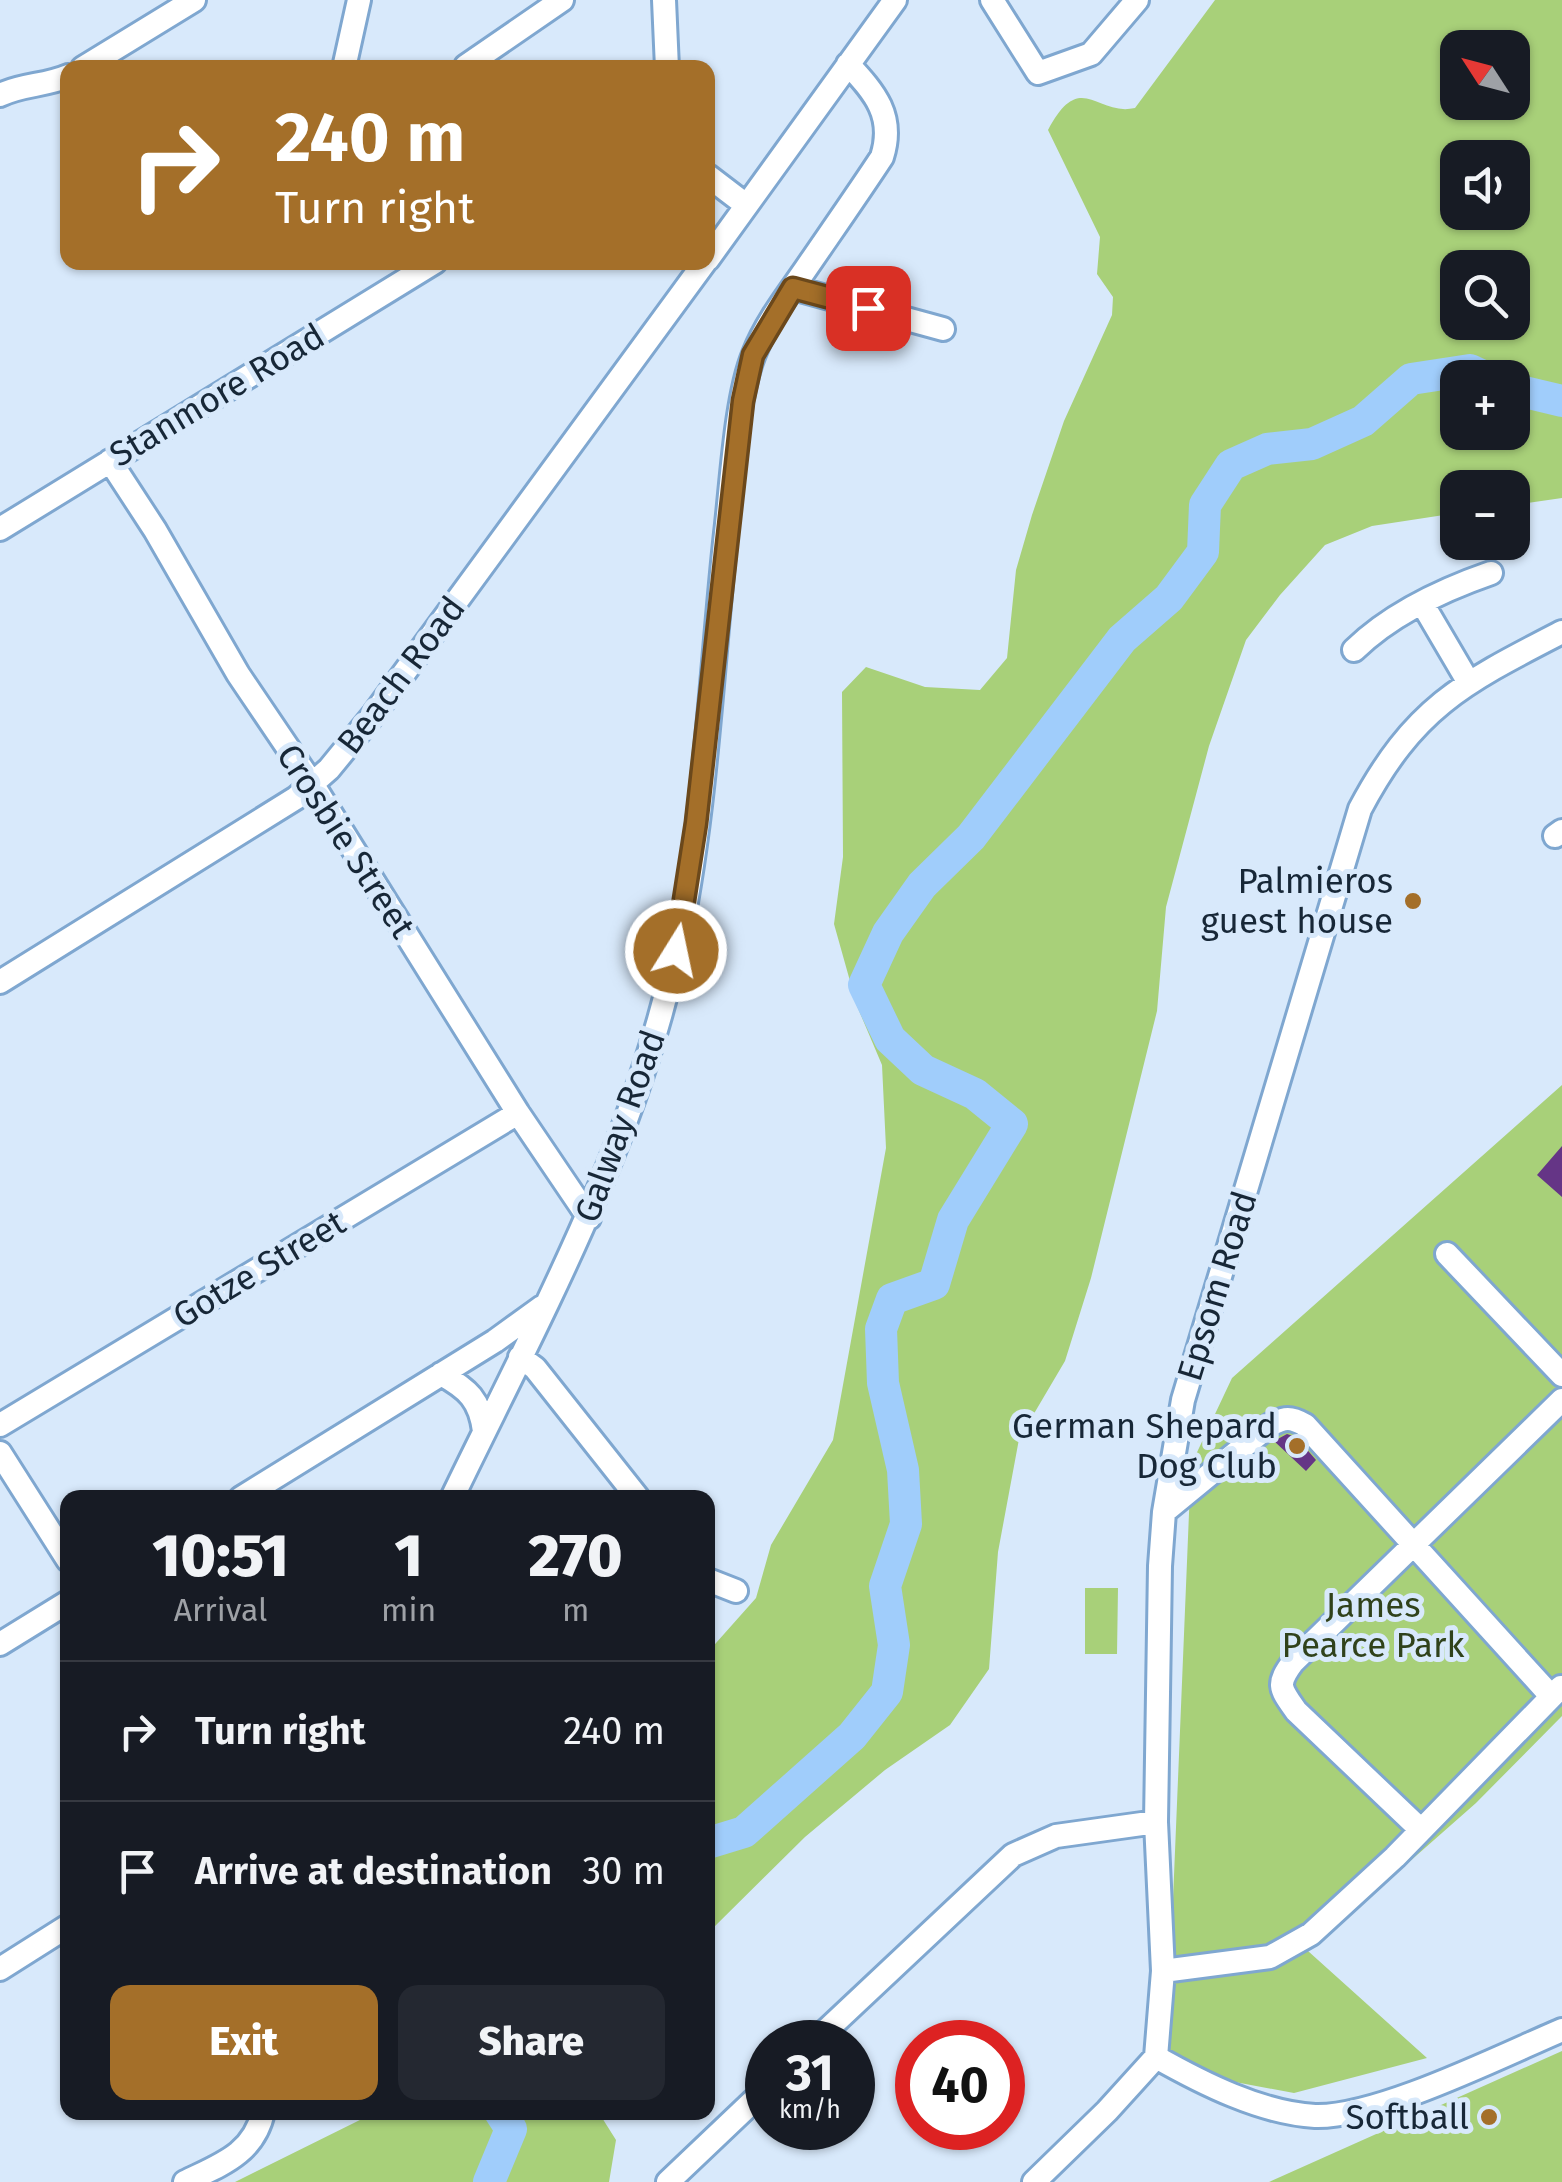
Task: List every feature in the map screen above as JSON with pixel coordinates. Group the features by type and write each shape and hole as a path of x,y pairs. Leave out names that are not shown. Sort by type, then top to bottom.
{"street":[{"path":"95,60 194,0"},
{"path":"346,60 359,0"},
{"path":"475,60 562,0"},
{"path":"664,0 668,60"},
{"name":"Beach Road","path":"715,248 895,0"},
{"path":"992,0 1038,73 1090,54 1138,0"},
{"path":"119,46 127,60"},
{"name":"Galway Road","path":"456,1490 588,1218 643,1074 676,951 696,823 743,401 753,355 793,288 882,158 886,145 887,124 881,102 848,64"},
{"path":"0,95 24,85 60,80"},
{"path":"715,181 746,205"},
{"name":"Stanmore Road","path":"0,529 422,270"},
{"name":"Beach Road","path":"1,979 245,832 313,784 344,754 699,270"},
{"path":"793,288 942,329"},
{"name":"Crosbie Street","path":"110,461 238,674 313,784 588,1218"},
{"path":"1354,650 1372,633 1422,603 1491,573"},
{"path":"1422,603 1469,683"},
{"name":"Epsom Road","path":"1156,2057 1163,1971 1156,1822 1156,1676 1164,1512 1182,1400 1360,809 1383,767 1414,726 1469,683 1562,632"},
{"name":"Gotze Street","path":"0,1425 518,1113"},
{"path":"1447,1254 1562,1375"},
{"path":"254,1490 507,1334 546,1304"},
{"path":"520,1357 535,1368 632,1490"},
{"path":"441,1374 476,1400 484,1431"},
{"path":"1420,1829 1296,1711 1281,1682 1294,1662 1562,1400"},
{"path":"1163,1971 1270,1956 1291,1946 1337,1913 1556,1691 1306,1426 1293,1418 1282,1418 1270,1426 1164,1512"},
{"path":"0,1453 60,1547"},
{"path":"715,1583 736,1591"},
{"path":"0,1644 60,1607"},
{"path":"838,2020 1013,1856 1056,1836 1156,1822"},
{"path":"0,1969 60,1931"},
{"path":"1034,2182 1107,2112 1156,2057 1272,2108 1332,2116 1430,2085 1562,2030"},
{"path":"668,2182 745,2108"},
{"path":"185,2182 244,2150 261,2120"}],"green space":[{"path":"1215,0 1562,0 1562,498 1530,503 1530,470 1440,470 1440,516 1372,526 1325,545 1246,640 1209,746 1166,907 1157,1011 1091,1278 1065,1361 1019,1439 998,1552 989,1669 950,1725 885,1770 805,1837 715,1926 715,1644 756,1598 771,1545 833,1440 886,1148 882,1065 857,1006 834,924 843,857 842,692 866,667 925,687 980,690 1007,658 1016,570 1032,515 1064,421 1112,315 1113,297 1097,274 1100,237 1048,130 1070,102 1080,98 1110,107 1135,108"},
{"name":"James Pearce Park","path":"1562,1085 1562,1716 1476,1803 1308,1951 1427,2058 1294,2093 1166,2069 1191,1465 1232,1378"},
{"path":"1085,1588 1118,1588 1117,1654 1085,1654"},
{"name":"Softball","path":"1562,2051 1562,2182 1269,2182"},
{"path":"360,2120 603,2120 616,2140 609,2182 235,2182"}],"building":[{"path":"1562,1146 1562,1197 1537,1175"},
{"name":"German Shepard Dog Club","path":"1287,1434 1296,1437 1316,1460 1306,1471 1274,1441"}],"waterway":[{"path":"715,1841 744,1832 852,1736 887,1692 894,1645 885,1586 906,1524 903,1470 883,1383 881,1329 892,1299 934,1284 953,1220 1012,1124 975,1094 923,1070 890,1039 864,985 888,933 922,885 971,837 1122,639 1169,598 1203,552 1205,505 1231,465 1267,449 1312,444 1363,421 1411,379 1440,375"},
{"path":"1530,393 1562,401"},
{"path":"489,2182 511,2129 505,2120"}],"place":[{"name":"Palmieros guest house","path":"1413,901"},
{"name":"German Shepard Dog Club","path":"1297,1446"},
{"name":"Softball","path":"1489,2117"}],"route":[{"path":"676,951 696,823 743,401 753,355 793,288 868,308"}]}
